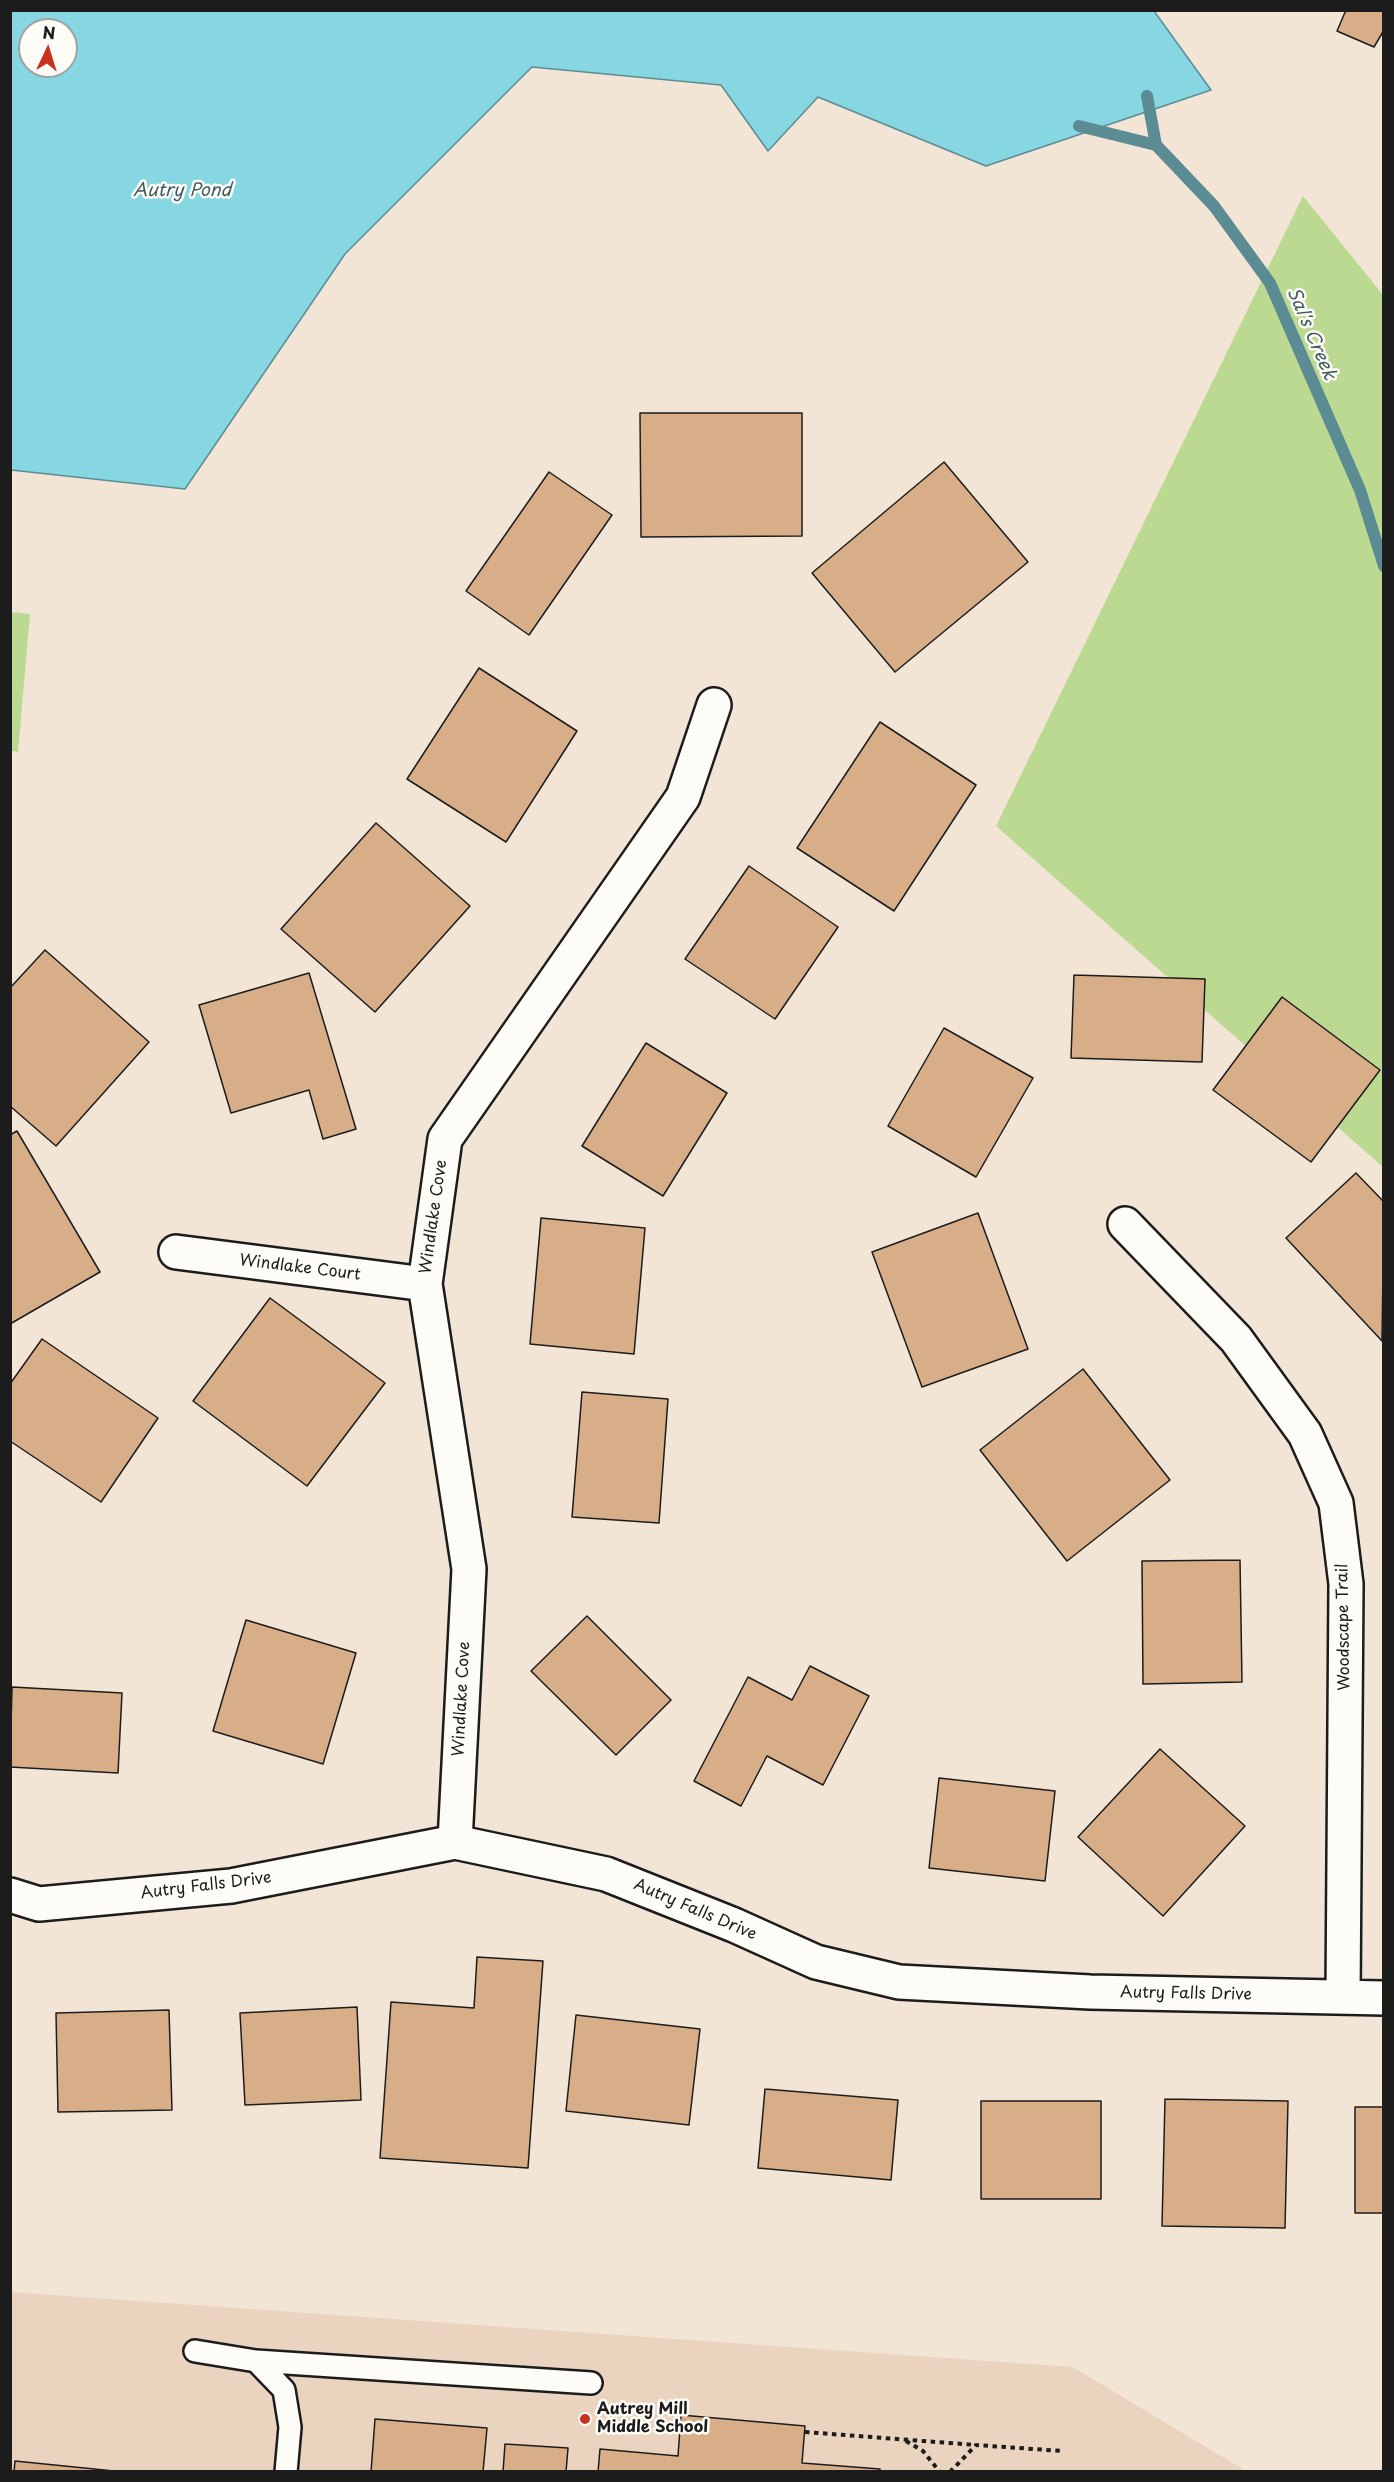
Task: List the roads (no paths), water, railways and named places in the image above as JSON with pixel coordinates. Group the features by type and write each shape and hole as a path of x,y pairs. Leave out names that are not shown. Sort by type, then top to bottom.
{"street":[{"name":"Windlake Cove","path":"455,1842 469,1569 425,1284 445,1139 683,798 714,705"},
{"name":"Woodscape Trail","path":"1125,1224 1236,1339 1305,1434 1336,1503 1346,1584 1343,1997"},
{"name":"Windlake Court","path":"176,1252 425,1284"},
{"name":"Autry Falls Drive","path":"10,1895 39,1904 231,1886 455,1842 606,1874 734,1925 816,1962 899,1982 1090,1992 1383,1998"}],"lane":[{"path":"195,2350 256,2361 591,2384"},
{"path":"256,2361 284,2390 290,2427 286,2472"}],"water":[{"name":"Autry Pond","path":"11,10 1154,11 1211,90 986,166 818,97 768,151 721,85 532,67 345,254 185,489 11,470"}],"waterway":[{"path":"1147,96 1156,145"},
{"path":"1079,126 1156,145"},
{"name":"Sal's Creek","path":"1156,145 1214,206 1270,283 1360,490 1384,566"}],"place":[{"name":"Autrey Mill Middle School","path":"585,2419"}]}
